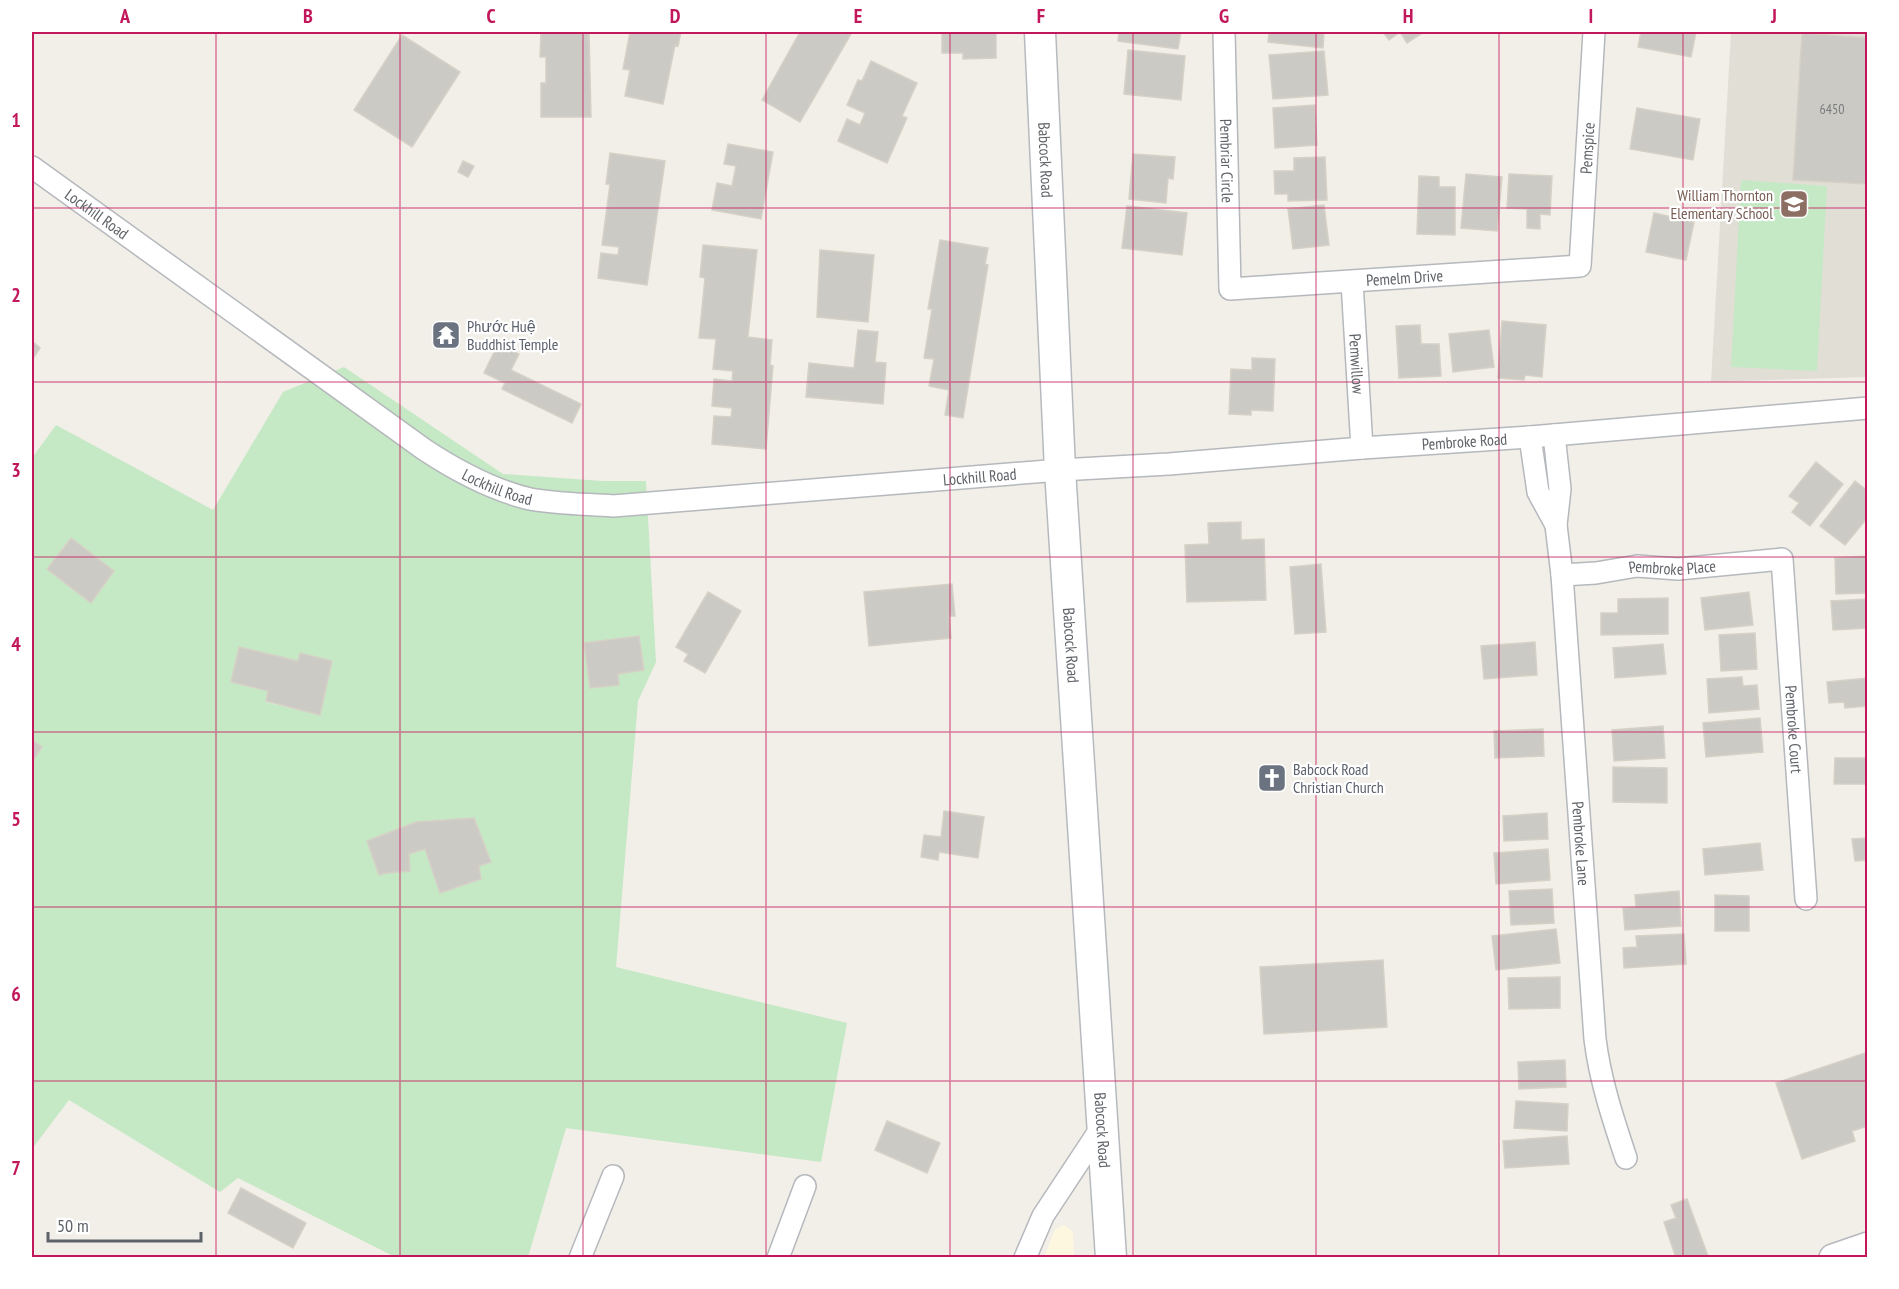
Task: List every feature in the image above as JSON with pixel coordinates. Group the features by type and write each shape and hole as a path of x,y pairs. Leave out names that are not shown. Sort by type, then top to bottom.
{"main road":[{"name":"Babcock Road","path":"1040,32 1060,470 1111,1257"}],"street":[{"name":"Pembriar Circle","path":"1224,32 1230,290"},
{"name":"Pemspice","path":"1580,266 1593,32"},
{"name":"Lockhill Road","path":"32,167 425,450 482,483 529,498 613,506 1060,470"},
{"name":"Pemelm Drive","path":"1230,290 1580,266"},
{"name":"Pemwillow","path":"1352,282 1362,448"},
{"name":"Pembroke Road","path":"1060,470 1530,437 1868,408"},
{"name":"Pembroke Lane","path":"1554,435 1560,489 1556,525 1562,574 1594,1039 1606,1099 1626,1158"},
{"name":"Pembroke Lane","path":"1530,437 1538,492 1556,525"},
{"name":"Pembroke Place","path":"1562,574 1596,573 1637,566 1678,569 1782,559"},
{"name":"Pembroke Court","path":"1782,559 1806,899"},
{"path":"1025,1257 1043,1216 1103,1125"},
{"path":"580,1257 613,1176"},
{"path":"778,1257 805,1186"},
{"path":"1833,1257 1868,1246"}],"shaded area":[{"name":"William Thornton Elementary School","path":"1731,32 1867,32 1867,377 1711,382"},
{"path":"1064,1225 1073,1232 1074,1257 1044,1257 1055,1230"}],"green space":[{"path":"1741,180 1827,186 1817,371 1731,367"},
{"path":"344,367 503,474 602,481 646,481 656,662 638,701 616,967 847,1023 821,1162 566,1128 528,1257 397,1258 238,1178 220,1192 69,1100 32,1149 32,763 42,747 32,739 32,458 56,425 213,510 283,392","holes":["70,538 114,571 91,602 47,569","240,647 298,661 300,653 332,662 319,715 266,702 268,691 231,682","474,818 491,862 479,866 481,879 441,893 425,849 409,854 387,873 379,875 367,841 416,822"]}],"building":[{"path":"541,32 589,32 591,117 541,117 541,83 546,83 546,57 540,57"},
{"path":"630,32 681,32 678,46 675,45 663,104 625,96 630,70 623,69"},
{"path":"800,32 848,32 851,34 800,122 762,100"},
{"path":"942,32 996,32 996,58 963,59 963,53 942,53"},
{"path":"1119,32 1181,32 1178,49 1118,41"},
{"path":"1269,32 1324,32 1323,48 1268,42"},
{"path":"1383,32 1400,32 1389,40"},
{"path":"1400,32 1424,32 1407,43"},
{"path":"1641,32 1696,32 1691,57 1638,47"},
{"path":"1802,33 1868,38 1868,184 1793,180"},
{"path":"402,35 460,72 412,147 354,110"},
{"path":"1128,50 1185,56 1181,100 1124,94"},
{"path":"1324,51 1328,95 1273,99 1269,55"},
{"path":"871,61 917,83 902,116 907,118 887,163 838,141 847,119 860,125 865,113 847,105 858,80 862,81"},
{"path":"1315,105 1317,145 1275,148 1273,108"},
{"path":"1637,108 1700,119 1693,160 1630,149"},
{"path":"728,144 773,152 761,219 712,210 717,183 732,186 736,166 724,164"},
{"path":"610,153 665,161 647,285 598,278 601,253 618,255 619,247 602,245 610,184 606,184"},
{"path":"1133,154 1175,157 1173,179 1168,178 1166,203 1129,199"},
{"path":"1325,157 1327,200 1288,201 1288,194 1275,194 1274,171 1294,171 1294,158"},
{"path":"463,161 474,166 468,177 458,172"},
{"path":"1466,174 1502,177 1497,231 1461,228"},
{"path":"1509,174 1552,176 1550,215 1540,214 1540,229 1527,228 1527,209 1507,208"},
{"path":"1419,176 1439,177 1439,187 1455,187 1455,235 1417,234"},
{"path":"1324,205 1329,245 1293,249 1288,209"},
{"path":"1127,206 1187,213 1182,255 1122,248"},
{"path":"1654,213 1694,222 1686,260 1646,252"},
{"path":"940,240 988,248 985,264 988,265 963,418 945,415 949,390 929,386 934,359 924,358 932,309 928,309"},
{"path":"703,245 757,250 748,337 772,340 770,365 773,366 766,449 712,444 714,416 731,417 732,408 712,406 714,379 732,381 733,371 713,369 716,339 699,338 705,278 700,277"},
{"path":"820,250 874,255 868,322 817,317"},
{"path":"1502,321 1546,325 1542,377 1525,375 1524,380 1498,378"},
{"path":"1420,325 1421,344 1439,344 1441,376 1399,378 1396,326"},
{"path":"858,330 878,332 875,362 886,363 883,404 806,397 809,363 854,368"},
{"path":"1489,330 1494,367 1453,372 1449,334"},
{"path":"32,341 40,348 32,360"},
{"path":"498,344 519,354 511,370 581,404 572,423 502,389 505,383 484,373"},
{"path":"1252,358 1275,359 1273,411 1251,410 1251,415 1229,414 1231,369 1252,370"},
{"path":"1816,462 1843,484 1810,526 1792,512 1799,503 1789,496"},
{"path":"1855,481 1868,491 1868,517 1845,545 1820,526"},
{"path":"1241,522 1241,540 1264,539 1266,600 1187,602 1185,545 1209,544 1208,523"},
{"path":"71,538 114,571 91,603 47,569"},
{"path":"1868,556 1868,593 1836,594 1835,558"},
{"path":"1321,564 1326,632 1295,634 1290,567"},
{"path":"952,584 955,616 949,616 951,638 869,646 864,592"},
{"path":"708,592 741,611 705,673 684,661 688,654 676,647"},
{"path":"1749,592 1753,625 1705,630 1701,598"},
{"path":"1668,598 1668,634 1601,635 1601,613 1618,613 1618,599"},
{"path":"1868,599 1868,628 1833,630 1831,601"},
{"path":"1755,633 1757,669 1721,671 1719,635"},
{"path":"639,636 644,670 618,674 619,685 590,688 584,643"},
{"path":"1535,642 1537,675 1484,679 1481,646"},
{"path":"1663,644 1666,674 1615,678 1613,648"},
{"path":"239,647 298,661 300,653 332,661 320,715 266,701 268,691 231,682"},
{"path":"1742,677 1743,686 1757,685 1759,709 1709,713 1707,679"},
{"path":"1868,678 1868,706 1845,708 1844,702 1829,703 1827,682"},
{"path":"1760,718 1763,752 1706,757 1703,723"},
{"path":"1663,726 1665,758 1614,761 1612,730"},
{"path":"1543,729 1544,756 1495,758 1494,731"},
{"path":"32,740 42,747 32,763"},
{"path":"1835,758 1868,758 1868,784 1834,784"},
{"path":"1613,767 1667,768 1667,803 1613,802"},
{"path":"944,811 984,817 978,858 939,852 938,860 921,857 924,835 941,837"},
{"path":"1547,813 1548,839 1504,841 1503,816"},
{"path":"474,818 491,862 479,866 481,879 440,893 425,849 409,854 410,871 379,875 367,841 416,822"},
{"path":"1868,838 1868,860 1855,861 1852,839"},
{"path":"1760,843 1763,870 1705,875 1703,849"},
{"path":"1548,849 1550,880 1496,884 1494,853"},
{"path":"1552,889 1554,923 1511,925 1509,891"},
{"path":"1679,891 1681,926 1625,930 1623,908 1636,907 1635,895"},
{"path":"1715,895 1749,896 1749,931 1715,931"},
{"path":"1556,929 1560,963 1496,970 1492,936"},
{"path":"1684,934 1686,964 1624,968 1623,948 1637,947 1636,936"},
{"path":"1383,960 1387,1027 1264,1034 1260,967"},
{"path":"1560,977 1560,1008 1509,1009 1508,978"},
{"path":"1868,1052 1868,1126 1852,1131 1855,1141 1802,1159 1776,1083"},
{"path":"1565,1060 1566,1087 1519,1089 1518,1062"},
{"path":"1516,1101 1568,1104 1567,1131 1514,1128"},
{"path":"887,1121 940,1143 927,1173 875,1150"},
{"path":"1567,1136 1569,1164 1505,1168 1503,1141"},
{"path":"241,1188 306,1223 293,1248 228,1213"},
{"path":"1687,1199 1708,1256 1703,1258 1676,1258 1664,1222 1676,1218 1671,1205"}],"place":[{"name":"William Thornton Elementary School","path":"1794,204"},
{"name":"Phước Huệ Buddhist Temple","path":"446,335"},
{"name":"Babcock Road Christian Church","path":"1272,778"}]}
